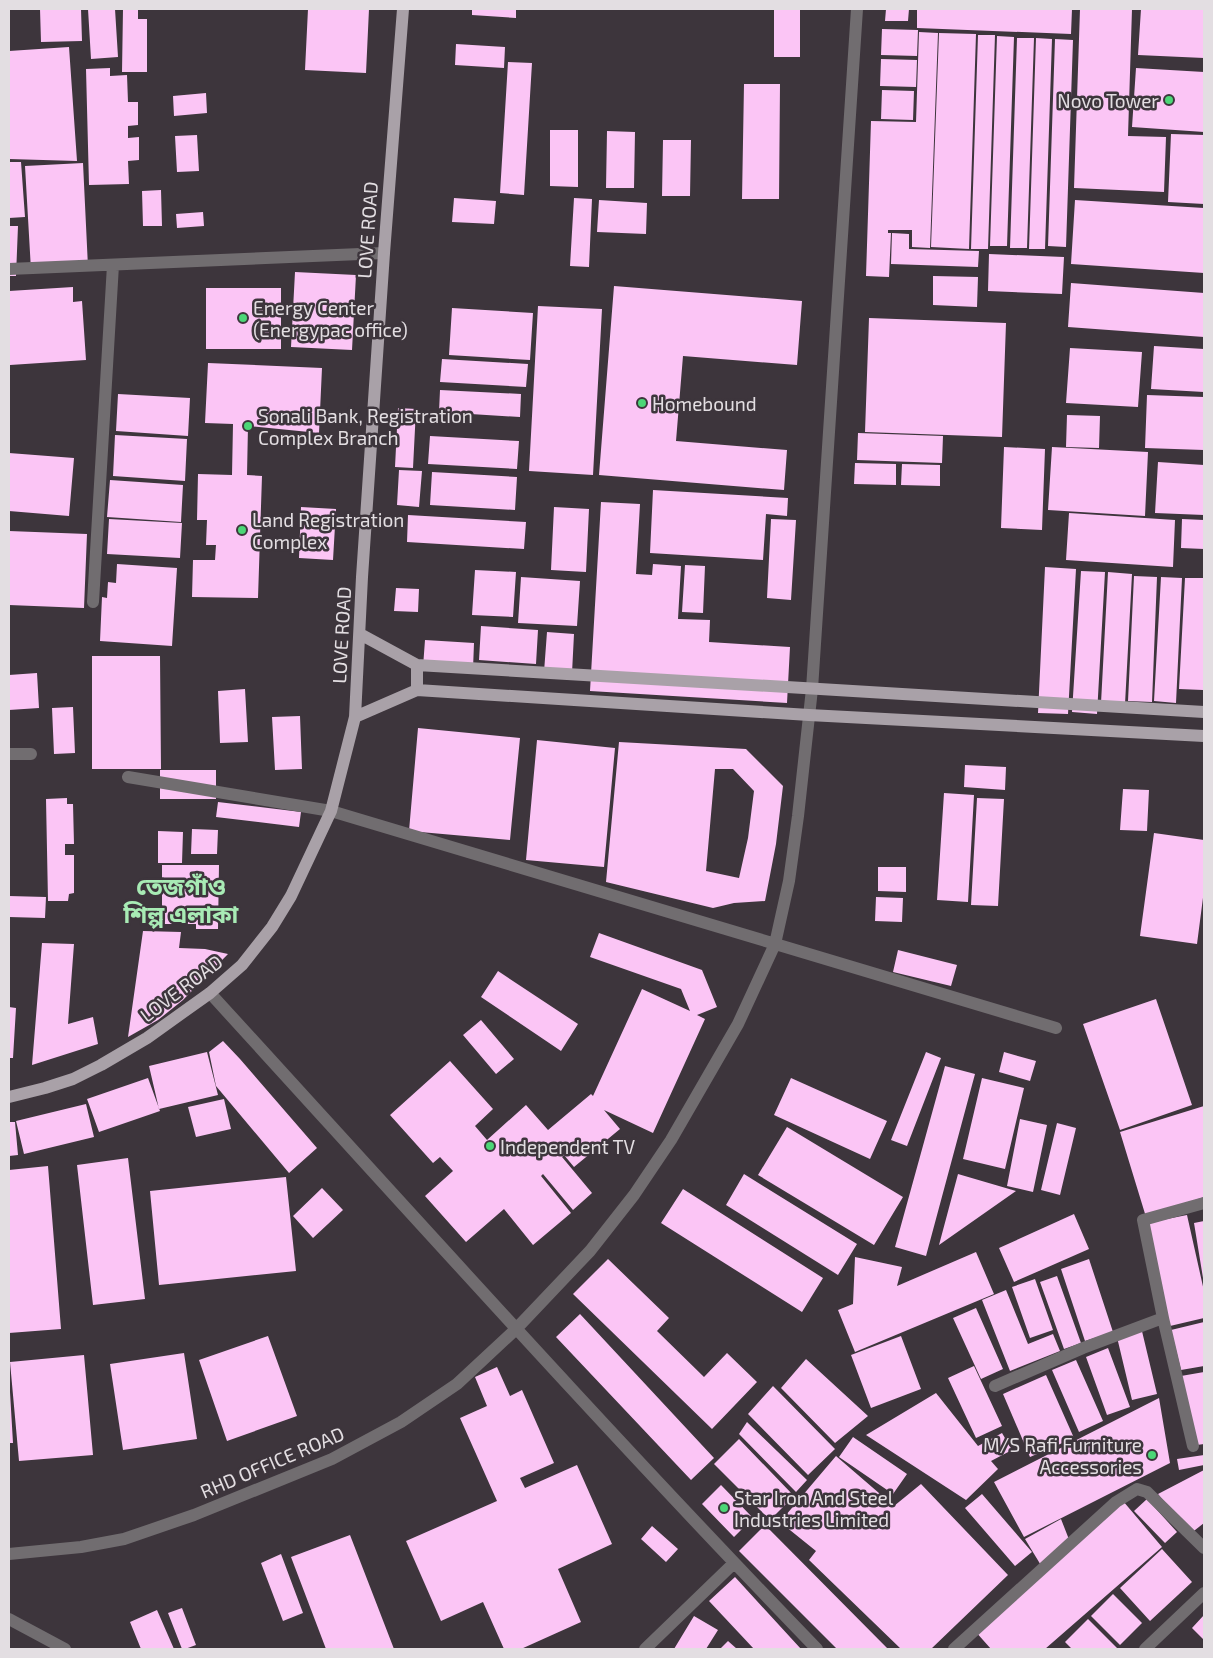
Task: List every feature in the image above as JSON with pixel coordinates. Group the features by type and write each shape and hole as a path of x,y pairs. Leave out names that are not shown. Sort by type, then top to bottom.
{"main road":[{"name":"LOVE ROAD","path":"9,1096 45,1088 73,1079 101,1066 147,1038 210,993 242,964 272,927 291,896 331,811 355,717 362,576 403,9"},
{"path":"360,634 417,666 1204,712"},
{"path":"417,666 417,690"},
{"path":"355,717 417,690 809,715 1204,736"}],"street":[{"name":"RHD OFFICE ROAD","path":"9,1554 81,1547 124,1539 194,1515 332,1459 401,1422 457,1384 516,1329 590,1252 634,1195 671,1140 738,1024 775,944 789,881 812,690 857,9"},
{"path":"9,269 384,252"},
{"path":"94,602 113,265"},
{"path":"9,754 31,754"},
{"path":"128,776 331,811 1056,1028"},
{"path":"210,993 516,1329 734,1564 817,1649"},
{"path":"1193,1446 1163,1318 1143,1220 1204,1203"},
{"path":"995,1386 1082,1348 1163,1318"},
{"path":"954,1649 1116,1502 1137,1489 1147,1492 1204,1548"},
{"path":"645,1649 734,1564"},
{"path":"1145,1649 1204,1593"},
{"path":"9,1620 65,1649"}],"building":[{"path":"40,9 81,9 82,41 41,42"},
{"path":"88,9 115,9 118,57 91,59"},
{"path":"123,9 138,9 138,19 147,19 147,72 122,72"},
{"path":"308,9 369,9 366,73 305,70"},
{"path":"472,9 516,9 516,18 472,15"},
{"path":"774,9 800,9 800,57 774,57"},
{"path":"886,9 909,9 908,21 885,21"},
{"path":"917,9 1072,9 1071,34 917,28"},
{"path":"1080,9 1132,9 1128,136 1166,137 1164,192 1074,188"},
{"path":"1141,9 1204,9 1204,58 1138,55"},
{"path":"882,29 918,30 917,56 881,55"},
{"path":"919,32 938,33 930,248 912,247 912,230 888,230 888,233 891,233 889,277 866,276 871,121 916,122"},
{"path":"939,33 976,34 969,249 931,247"},
{"path":"978,35 995,35 988,249 971,249"},
{"path":"997,36 1014,37 1007,246 990,246"},
{"path":"1017,38 1034,38 1027,248 1010,248"},
{"path":"1036,38 1052,39 1045,249 1029,249"},
{"path":"1055,39 1073,40 1066,247 1048,246"},
{"path":"456,44 505,47 504,68 455,65"},
{"path":"69,47 77,161 9,159 9,51"},
{"path":"881,59 917,60 916,87 880,86"},
{"path":"508,62 532,63 524,195 500,193"},
{"path":"110,68 110,76 127,75 128,102 138,102 138,125 128,126 128,138 139,137 139,160 128,161 129,184 89,185 86,69"},
{"name":"Novo Tower","path":"1136,68 1204,72 1204,132 1132,127"},
{"path":"744,84 780,84 779,199 742,199"},
{"path":"882,90 914,91 913,120 881,119"},
{"path":"206,93 207,113 174,116 173,96"},
{"path":"550,130 578,130 578,187 550,186"},
{"path":"607,131 635,132 634,188 606,188"},
{"path":"1171,134 1204,135 1204,204 1168,202"},
{"path":"197,135 199,171 177,172 175,136"},
{"path":"663,140 691,140 690,196 662,196"},
{"path":"9,162 21,162 25,217 9,218"},
{"path":"83,163 88,267 31,270 25,166"},
{"path":"161,190 162,226 143,226 142,191"},
{"path":"454,198 496,201 494,224 452,222"},
{"path":"574,198 592,199 589,267 570,266"},
{"path":"599,200 647,203 646,234 597,232"},
{"path":"1075,200 1204,208 1204,273 1071,264"},
{"path":"203,212 204,226 177,228 176,214"},
{"path":"9,226 18,226 16,276 9,276"},
{"path":"892,233 909,234 909,249 979,251 978,267 891,264"},
{"path":"989,254 1064,257 1062,294 988,291"},
{"name":"Energy Center (Energypac office)","path":"295,272 356,275 352,350 291,347"},
{"path":"933,276 978,277 977,307 933,305"},
{"path":"1071,283 1204,293 1204,337 1068,327"},
{"name":"Homebound","path":"614,286 802,301 797,365 683,356 676,441 787,450 784,490 599,475"},
{"path":"73,287 73,302 82,301 86,360 10,365 9,291"},
{"name":"Energy Center (Energypac office)","path":"206,288 281,288 281,349 206,349"},
{"path":"538,306 602,309 593,475 529,471"},
{"path":"452,308 533,313 530,360 449,355"},
{"path":"869,318 1006,323 1002,437 865,432"},
{"path":"1154,346 1204,349 1204,392 1151,389"},
{"path":"1070,348 1142,352 1138,407 1066,403"},
{"path":"442,359 528,364 526,387 440,382"},
{"path":"208,363 322,368 319,433 248,426 247,475 262,476 258,598 192,597 193,560 215,560 216,545 206,545 207,520 197,520 198,474 232,475 233,424 205,423"},
{"path":"440,390 521,394 520,417 439,412"},
{"path":"118,394 190,398 188,436 116,431"},
{"path":"1147,395 1204,397 1204,450 1145,448"},
{"path":"398,408 416,409 413,468 395,467"},
{"path":"1067,415 1100,416 1099,448 1066,447"},
{"path":"858,433 943,436 942,463 857,460"},
{"path":"115,435 187,439 185,481 113,476"},
{"path":"430,436 519,441 517,469 428,464"},
{"path":"1004,447 1045,449 1042,530 1001,528"},
{"path":"1052,447 1148,452 1145,516 1048,510"},
{"path":"9,453 74,458 69,516 9,511"},
{"path":"1158,462 1204,465 1204,515 1155,513"},
{"path":"855,463 896,464 896,485 854,484"},
{"path":"902,464 940,465 940,486 901,485"},
{"path":"399,470 422,471 419,507 397,505"},
{"path":"432,472 517,477 515,510 430,505"},
{"path":"110,480 183,485 181,522 107,517"},
{"path":"653,490 788,498 787,516 766,514 763,560 650,553"},
{"path":"601,502 640,504 636,574 652,575 653,564 681,566 678,619 710,620 709,642 790,647 787,703 590,691"},
{"path":"301,507 336,509 333,560 299,558"},
{"path":"554,507 589,509 586,572 551,570"},
{"path":"1069,513 1175,520 1173,567 1066,560"},
{"path":"408,515 526,522 524,549 407,542"},
{"path":"109,519 182,523 180,558 107,554"},
{"path":"771,519 796,520 791,600 767,598"},
{"path":"1182,519 1204,520 1204,549 1181,548"},
{"path":"9,531 87,534 84,608 9,605"},
{"path":"117,564 177,568 172,646 100,641 102,597 107,598 108,582 116,583"},
{"path":"685,565 705,566 703,613 682,612"},
{"path":"1045,567 1076,569 1068,714 1038,713"},
{"path":"475,570 516,572 513,617 472,615"},
{"path":"1081,571 1105,572 1097,714 1072,712"},
{"path":"1108,572 1132,574 1125,704 1101,703"},
{"path":"1134,576 1157,577 1152,702 1128,701"},
{"path":"521,577 580,581 577,626 518,623"},
{"path":"1161,577 1182,578 1176,703 1154,701"},
{"path":"1185,578 1204,578 1203,690 1179,689"},
{"path":"396,588 419,589 418,612 394,611"},
{"path":"481,626 538,630 536,664 479,660"},
{"path":"547,632 574,634 572,673 544,672"},
{"path":"425,640 474,643 473,669 423,667"},
{"path":"92,656 160,656 161,769 92,769"},
{"path":"37,673 39,708 9,710 9,675"},
{"path":"245,689 248,742 220,743 218,691"},
{"path":"73,707 75,753 54,754 52,708"},
{"path":"300,716 302,769 275,770 272,717"},
{"path":"418,728 520,738 510,840 409,831"},
{"path":"537,740 615,748 604,867 526,860"},
{"path":"619,742 746,749 783,786 776,844 765,901 734,903 713,908 606,882","holes":["715,769 733,769 754,791 748,838 739,878 706,871"]},
{"path":"965,765 1006,767 1005,790 964,787"},
{"path":"160,770 216,770 216,799 160,799"},
{"path":"1123,789 1149,790 1147,831 1120,830"},
{"path":"944,793 974,795 968,902 937,900"},
{"path":"67,798 67,804 73,804 74,844 65,844 65,855 74,855 74,893 69,894 68,901 48,901 46,799"},
{"path":"977,798 1004,799 998,906 971,905"},
{"path":"218,802 301,812 299,827 216,817"},
{"path":"192,829 218,830 217,854 191,854"},
{"path":"158,831 183,832 182,863 158,863"},
{"path":"1154,833 1204,840 1204,890 1197,944 1140,936"},
{"path":"162,865 219,865 218,929 196,929 196,924 162,924"},
{"path":"878,867 906,867 906,892 878,891"},
{"path":"9,896 46,897 45,918 9,917"},
{"path":"876,897 903,898 902,922 875,921"},
{"path":"143,931 181,932 179,948 205,949 228,954 183,1000 158,1020 128,1037"},
{"path":"599,933 702,970 717,1007 697,1015 705,1019 653,1133 604,1110 620,1129 574,1167 564,1155 562,1157 592,1193 573,1210 543,1174 541,1176 571,1213 533,1245 504,1209 466,1242 425,1196 453,1171 440,1157 433,1163 390,1115 450,1061 493,1109 475,1126 487,1140 526,1105 548,1130 591,1094 593,1096 642,989 690,1011 681,989 590,957"},
{"path":"42,943 74,944 68,1024 93,1017 98,1044 32,1065"},
{"path":"898,950 957,965 951,986 893,972"},
{"path":"498,971 578,1024 561,1051 481,997"},
{"path":"1156,999 1192,1105 1120,1130 1083,1024"},
{"path":"9,1007 16,1008 13,1058 9,1058"},
{"path":"481,1020 514,1059 496,1074 463,1035"},
{"path":"223,1041 317,1148 289,1173 216,1086 209,1052"},
{"path":"207,1052 218,1095 159,1109 149,1066"},
{"path":"926,1052 941,1058 907,1146 891,1140"},
{"path":"1004,1052 1036,1061 1030,1081 999,1072"},
{"path":"945,1066 975,1074 926,1256 895,1247"},
{"path":"148,1078 160,1111 99,1132 87,1099"},
{"path":"791,1078 887,1121 870,1159 774,1115"},
{"path":"982,1078 1024,1088 1005,1169 963,1159"},
{"path":"224,1099 231,1129 196,1137 188,1107"},
{"path":"86,1104 94,1137 24,1154 16,1121"},
{"path":"1204,1106 1204,1197 1146,1217 1120,1132"},
{"path":"1020,1119 1047,1125 1033,1192 1007,1186"},
{"path":"9,1122 15,1122 18,1155 9,1156"},
{"path":"1057,1123 1076,1128 1060,1195 1041,1190"},
{"path":"787,1127 903,1197 874,1245 758,1175"},
{"path":"128,1158 145,1299 93,1305 77,1165"},
{"path":"48,1166 61,1329 9,1333 9,1170"},
{"path":"744,1174 857,1244 838,1275 726,1205"},
{"path":"958,1174 1016,1191 939,1245"},
{"path":"286,1177 296,1271 159,1285 150,1191"},
{"path":"322,1188 343,1210 313,1238 293,1216"},
{"path":"683,1189 823,1278 802,1312 661,1223"},
{"path":"1074,1214 1089,1249 1014,1282 999,1248"},
{"path":"1187,1215 1204,1291 1204,1318 1170,1326 1147,1223"},
{"path":"1204,1221 1204,1278 1203,1278 1194,1223"},
{"path":"976,1252 994,1294 855,1352 838,1310 853,1304 855,1257 902,1267 897,1286"},
{"path":"608,1259 669,1318 657,1331 704,1377 727,1353 757,1382 712,1429 573,1294"},
{"path":"1089,1259 1113,1332 1085,1341 1061,1269"},
{"path":"1057,1276 1081,1343 1064,1349 1040,1282"},
{"path":"1035,1279 1053,1330 1030,1338 1012,1287"},
{"path":"1006,1290 1028,1344 1053,1334 1060,1351 1010,1371 982,1300"},
{"path":"976,1308 1003,1369 981,1379 953,1318"},
{"path":"580,1314 714,1458 691,1480 556,1337"},
{"path":"1204,1322 1204,1366 1181,1370 1171,1330"},
{"path":"1141,1327 1157,1394 1132,1400 1116,1333"},
{"path":"268,1336 297,1416 227,1441 199,1360"},
{"path":"901,1336 921,1389 871,1408 851,1355"},
{"path":"1108,1348 1130,1407 1107,1415 1086,1357"},
{"path":"184,1353 197,1439 123,1450 110,1364"},
{"path":"84,1355 93,1455 19,1461 10,1362"},
{"path":"806,1359 868,1416 835,1443 781,1388"},
{"path":"1076,1360 1103,1421 1079,1432 1052,1370"},
{"path":"974,1366 1002,1426 976,1438 948,1378"},
{"path":"497,1367 510,1396 522,1390 554,1463 520,1478 525,1488 577,1465 612,1544 558,1569 581,1622 521,1649 504,1649 483,1602 441,1621 406,1541 497,1501 460,1418 487,1406 475,1377"},
{"path":"1204,1372 1204,1444 1197,1445 1181,1376"},
{"path":"1046,1375 1074,1438 1030,1457 1003,1394"},
{"path":"773,1386 835,1449 808,1475 748,1414"},
{"path":"10,1392 13,1443 9,1443"},
{"path":"936,1393 978,1446 1002,1433 1012,1450 991,1461 998,1469 966,1500 866,1435"},
{"path":"1159,1398 1170,1463 1024,1537 994,1482"},
{"path":"747,1422 807,1480 796,1492 739,1434"},
{"path":"853,1437 907,1474 893,1494 839,1457"},
{"path":"739,1439 794,1496 770,1520 714,1464"},
{"path":"1204,1455 1204,1465 1179,1470 1177,1459"},
{"path":"836,1456 894,1506 921,1484 1008,1575 931,1649 901,1649 809,1560 816,1551 780,1522"},
{"path":"1204,1470 1204,1523 1190,1534 1158,1494"},
{"name":"Star Iron And Steel Industries Limited","path":"721,1485 753,1518 734,1537 702,1504"},
{"path":"982,1494 1032,1552 1015,1566 965,1508"},
{"path":"1147,1499 1177,1532 1165,1543 1134,1511"},
{"path":"1123,1501 1162,1547 1045,1649 991,1649 975,1631"},
{"path":"1061,1519 1070,1542 1042,1567 1025,1539"},
{"path":"765,1525 888,1649 837,1649 739,1551"},
{"path":"652,1526 678,1549 666,1562 641,1539"},
{"path":"350,1535 394,1649 326,1649 291,1557"},
{"path":"1162,1549 1192,1582 1150,1621 1120,1588"},
{"path":"281,1554 303,1613 283,1621 261,1563"},
{"path":"735,1577 801,1649 754,1649 709,1601"},
{"path":"1113,1594 1142,1623 1120,1645 1091,1616"},
{"path":"182,1608 196,1645 185,1649 182,1649 168,1613"},
{"path":"157,1610 174,1649 141,1649 130,1622"},
{"path":"1204,1615 1204,1640 1192,1628"},
{"path":"694,1616 718,1630 706,1649 674,1649"},
{"path":"1088,1619 1118,1649 1072,1649 1065,1642"},
{"path":"728,1641 737,1649 720,1649"}],"place":[{"name":"Novo Tower","path":"1169,100"},
{"name":"Energy Center (Energypac office)","path":"243,318"},
{"name":"Homebound","path":"642,403"},
{"name":"Sonali Bank, Registration Complex Branch","path":"248,426"},
{"name":"Land Registration Complex","path":"242,530"},
{"name":"Independent TV","path":"490,1146"},
{"name":"M/S Rafi Furniture Accessories","path":"1152,1455"},
{"name":"Star Iron And Steel Industries Limited","path":"724,1508"}],"district":[{"name":"তেজগাঁও শিল্প এলাকা","path":"181,899"}]}
